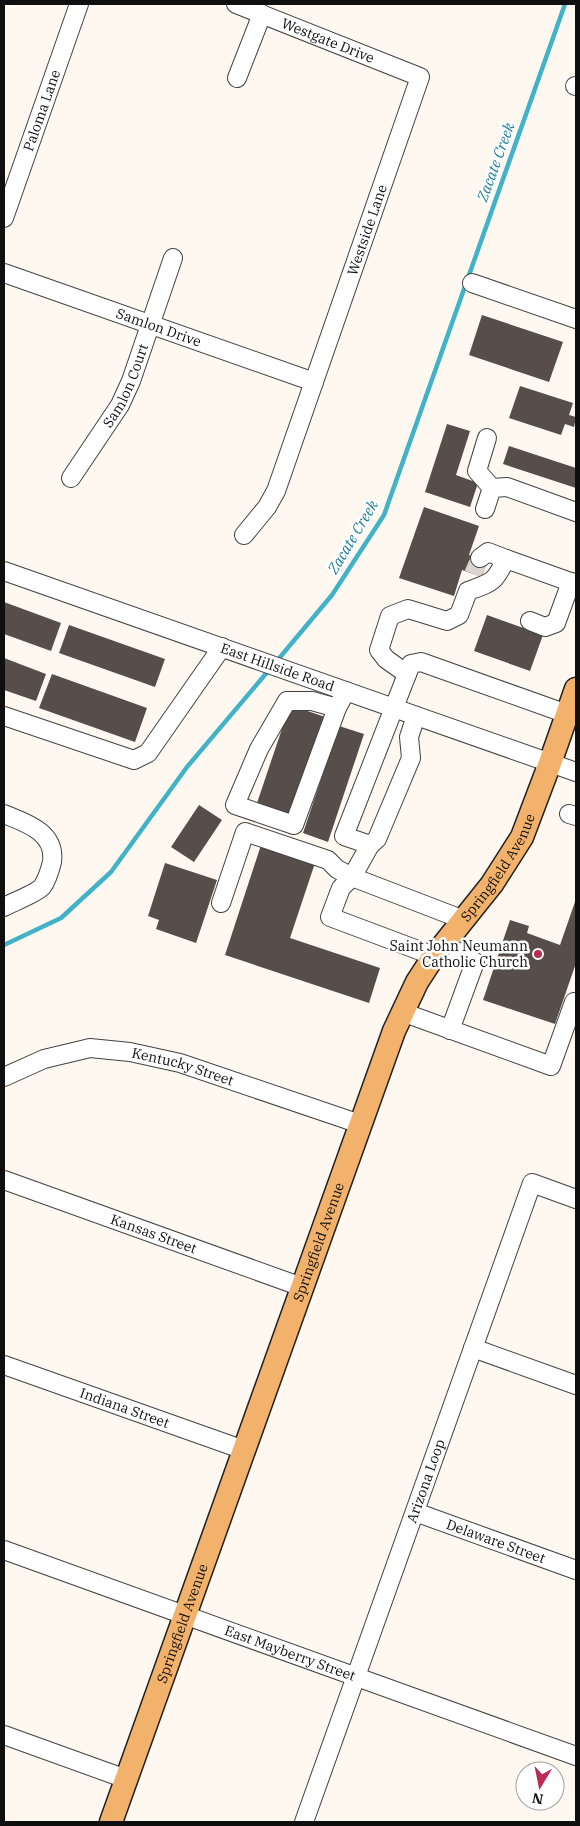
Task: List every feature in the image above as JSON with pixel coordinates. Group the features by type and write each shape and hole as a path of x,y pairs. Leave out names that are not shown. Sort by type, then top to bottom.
{"main road":[{"name":"Springfield Avenue","path":"111,1822 360,1124 402,1012 416,982 492,884 522,837 576,689"}],"street":[{"name":"Paloma Lane","path":"4,218 79,4"},
{"name":"Westgate Drive","path":"236,4 420,77"},
{"path":"237,78 262,14"},
{"name":"Westside Lane","path":"244,535 267,507 276,491 420,77"},
{"name":"Samlon Court","path":"71,478 120,405 131,381 173,258"},
{"name":"Samlon Drive","path":"4,273 314,382"},
{"path":"472,283 576,319"},
{"path":"487,438 477,471 492,488"},
{"path":"492,488 507,487 576,512"},
{"path":"485,509 492,488"},
{"path":"407,674 386,659 379,650 390,616 408,609 447,621 459,615 477,566 488,552 574,583 556,623 545,627 530,621"},
{"path":"468,591 488,584 497,577 506,559"},
{"name":"East Hillside Road","path":"4,571 576,772"},
{"path":"4,716 134,760 148,753 222,647"},
{"path":"370,845 344,836 411,664 421,662 568,714"},
{"path":"337,708 312,701 287,701 259,749 236,805 294,825 337,708 346,691"},
{"path":"416,716 409,737 411,758 377,840 370,845 352,877 341,888 330,917 475,962 450,1030"},
{"path":"4,814 31,825 47,837 53,854 50,871 41,888 4,907"},
{"path":"221,903 245,832 328,860 337,869 352,877 464,920"},
{"path":"402,1012 551,1066 574,1002"},
{"name":"Kentucky Street","path":"4,1077 44,1059 90,1048 130,1052 180,1063 360,1124"},
{"name":"Kansas Street","path":"4,1180 302,1287"},
{"name":"Arizona Loop","path":"304,1822 532,1183 576,1199"},
{"path":"474,1348 576,1385"},
{"name":"Indiana Street","path":"4,1365 244,1450"},
{"name":"Delaware Street","path":"415,1512 576,1570"},
{"name":"East Mayberry Street","path":"4,1550 576,1756"},
{"path":"4,1735 126,1780"}],"building":[{"path":"482,315 563,342 549,382 469,355"},
{"path":"520,386 573,403 569,415 576,417 574,427 565,424 561,435 509,418"},
{"path":"447,424 470,431 456,475 478,483 470,507 425,492"},
{"path":"509,446 576,468 576,488 503,464"},
{"path":"424,507 479,526 469,555 487,561 482,577 462,570 454,596 399,578"},
{"path":"4,602 61,623 51,651 4,634"},
{"path":"487,615 543,635 530,671 474,651"},
{"path":"69,625 165,659 155,687 59,653"},
{"path":"4,658 46,674 36,701 4,690"},
{"path":"52,674 147,708 135,742 39,708"},
{"path":"290,705 325,717 290,818 256,806"},
{"path":"339,726 364,734 328,842 303,833"},
{"path":"199,805 222,820 194,862 171,847"},
{"path":"261,845 315,863 290,938 380,968 369,1003 225,955"},
{"path":"165,863 217,880 196,943 156,929 159,920 148,916"},
{"name":"Saint John Neumann Catholic Church","path":"576,899 576,963 555,1024 483,1000 510,920 529,926 527,933 560,945"}],"waterway":[{"name":"Zacate Creek","path":"276,662 332,595 384,515 565,4"},
{"name":"Zacate Creek","path":"4,945 61,918 111,872 187,767 269,670"}],"tunnel":[{"path":"473,574 480,558"}],"place":[{"name":"Saint John Neumann Catholic Church","path":"538,954"}]}
